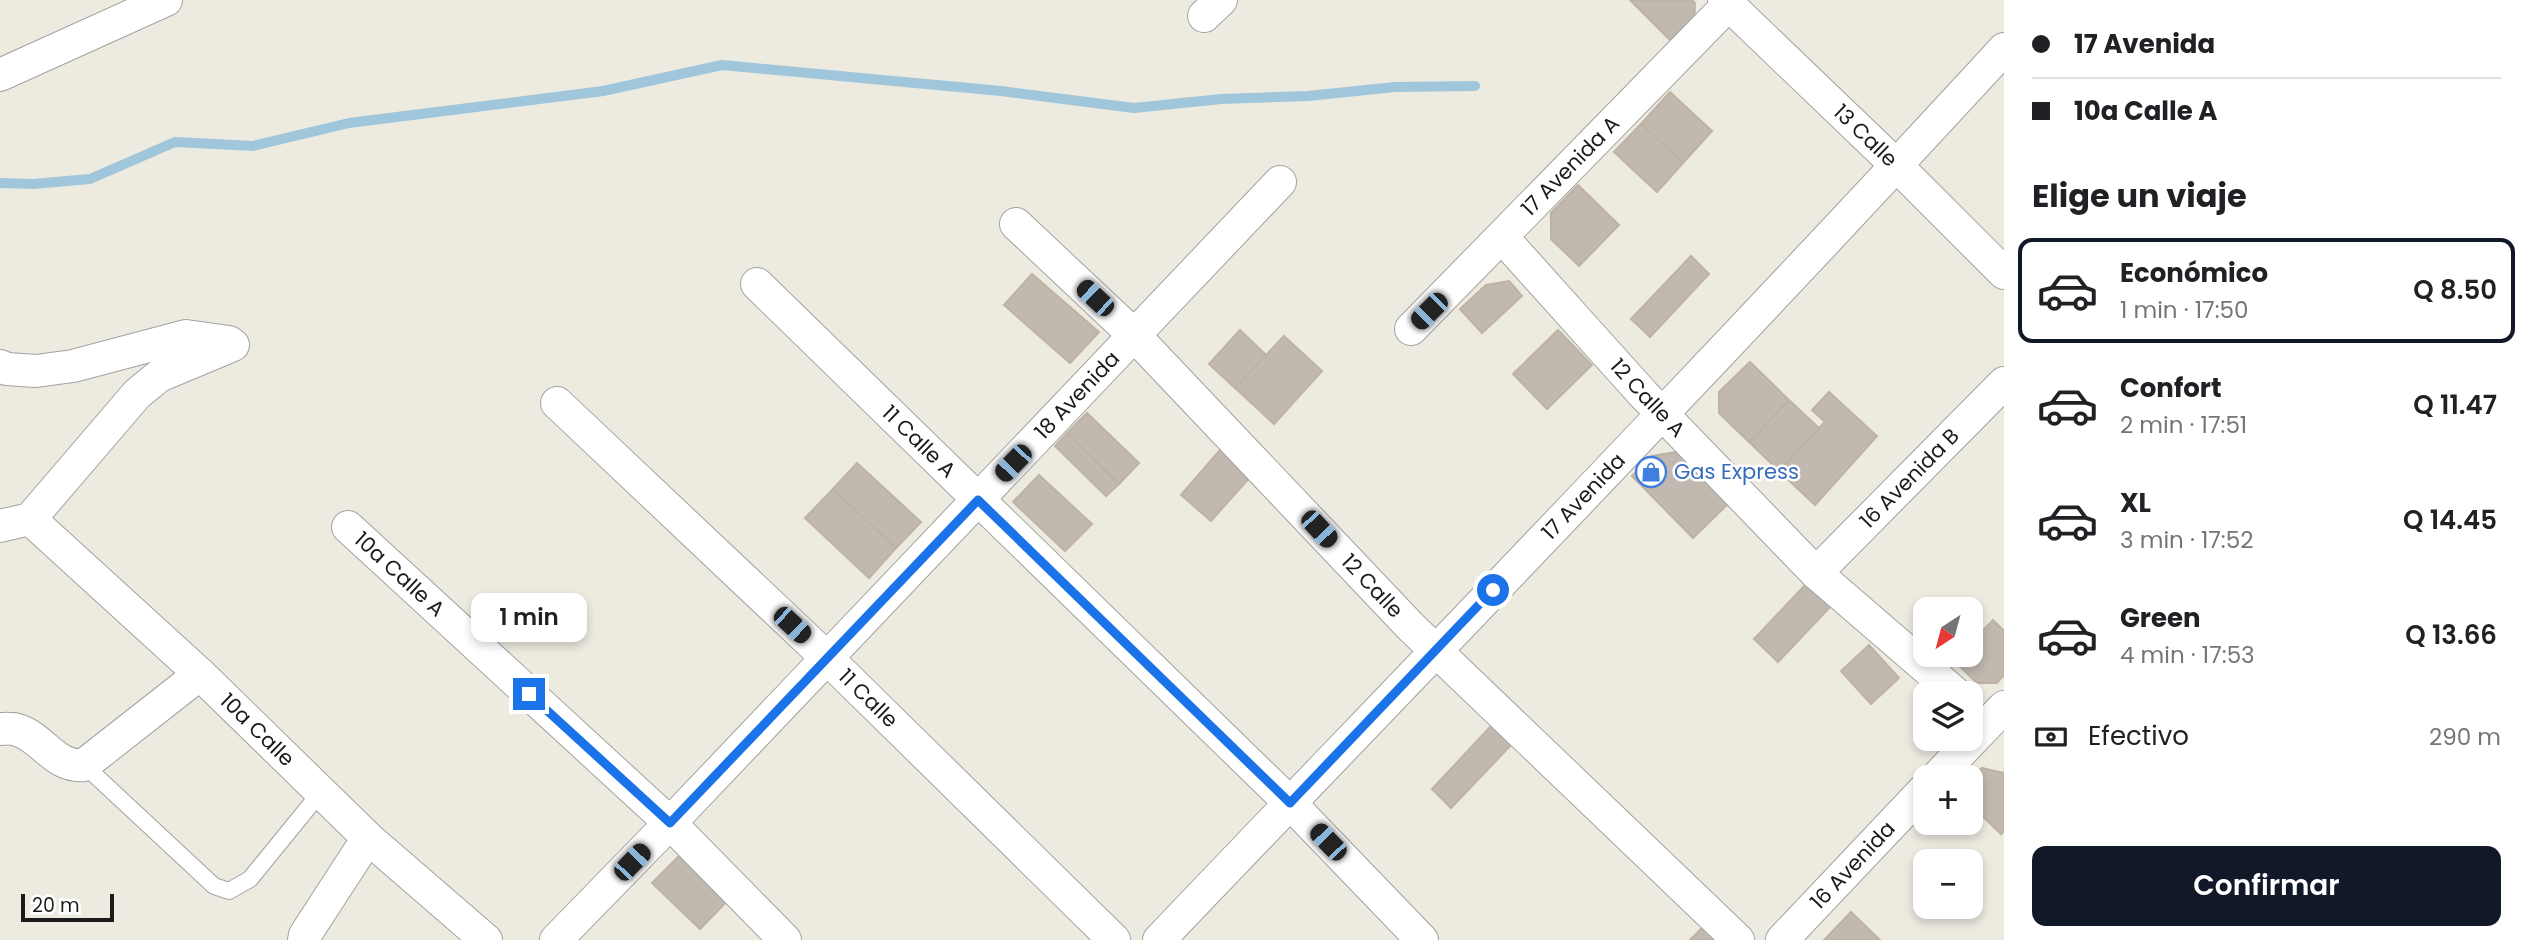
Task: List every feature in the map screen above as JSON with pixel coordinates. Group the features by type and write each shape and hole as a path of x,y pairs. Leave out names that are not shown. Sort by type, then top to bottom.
{"street":[{"path":"0,75 166,0"},
{"name":"13 Calle","path":"1727,2 2004,273"},
{"name":"17 Avenida A","path":"1411,329 1727,2"},
{"name":"17 Avenida","path":"1159,940 1663,415 2004,49"},
{"name":"18 Avenida","path":"556,940 1280,182"},
{"name":"12 Calle","path":"1016,224 1134,335 1435,650 1738,940"},
{"name":"12 Calle A","path":"1502,237 1663,415 1816,573 1941,681"},
{"name":"11 Calle A","path":"757,284 1290,803 1422,940"},
{"path":"0,366 36,371 73,366 186,336 233,344 232,347 159,376 137,394 30,519 0,526"},
{"name":"16 Avenida B","path":"1816,573 2004,383"},
{"name":"11 Calle","path":"557,403 827,658 1114,940"},
{"name":"10a Calle","path":"30,519 200,674 368,838 486,940"},
{"name":"10a Calle A","path":"348,527 670,823 786,940"},
{"path":"0,729 16,729 63,762 74,766 84,765 200,674"},
{"path":"1948,765 1992,719"},
{"name":"16 Avenida","path":"1782,940 1913,802"},
{"path":"304,940 368,838"}],"lane":[{"path":"84,765 214,886 229,891 250,879 320,793"}],"building":[{"path":"1630,0 1692,0 1695,3 1694,25 1674,44"},
{"path":"1670,92 1712,131 1683,163 1641,124"},
{"path":"1641,124 1683,163 1657,192 1614,152"},
{"path":"1578,185 1619,225 1579,266 1551,239 1551,213"},
{"path":"1691,256 1709,274 1650,337 1631,319"},
{"path":"1032,274 1099,332 1070,363 1004,305"},
{"path":"1509,281 1522,296 1482,333 1460,309 1486,285"},
{"path":"1240,330 1266,355 1235,388 1209,364"},
{"path":"1558,330 1592,365 1547,409 1513,374"},
{"path":"1284,336 1322,371 1274,424 1235,388"},
{"path":"1750,362 1789,400 1749,442 1719,413 1719,392"},
{"path":"1829,392 1877,436 1815,505 1779,471 1825,422 1812,410"},
{"path":"1789,400 1820,429 1779,471 1749,442"},
{"path":"1087,413 1139,463 1119,484 1067,433"},
{"path":"1067,433 1119,484 1106,496 1055,446"},
{"path":"1220,450 1251,476 1211,521 1181,495"},
{"path":"1682,451 1732,500 1693,538 1632,476 1652,456"},
{"path":"857,463 921,522 896,548 833,489"},
{"path":"1039,475 1092,524 1065,551 1013,502"},
{"path":"833,489 896,548 869,578 805,518"},
{"path":"1807,583 1831,606 1778,662 1754,639"},
{"path":"1993,620 2004,631 2004,675 1997,683 1975,681 1960,667 1983,667 1983,630"},
{"path":"1869,645 1899,678 1871,704 1841,671"},
{"path":"1492,725 1512,744 1451,808 1432,789"},
{"path":"1983,768 2004,773 2004,831 2001,834 1983,817"},
{"path":"678,857 701,865 732,896 700,929 652,883"},
{"path":"1851,912 1880,940 1824,940"},
{"path":"1703,927 1716,940 1690,940"}],"waterway":[{"path":"0,183 33,184 90,179 175,142 253,146 349,123 603,91 722,65 1001,91 1134,108 1395,87 1475,86"}],"place":[{"name":"Gas Express","path":"1651,472"}],"route":[{"path":"529,694 670,823 978,500 1290,803 1493,590"}]}
